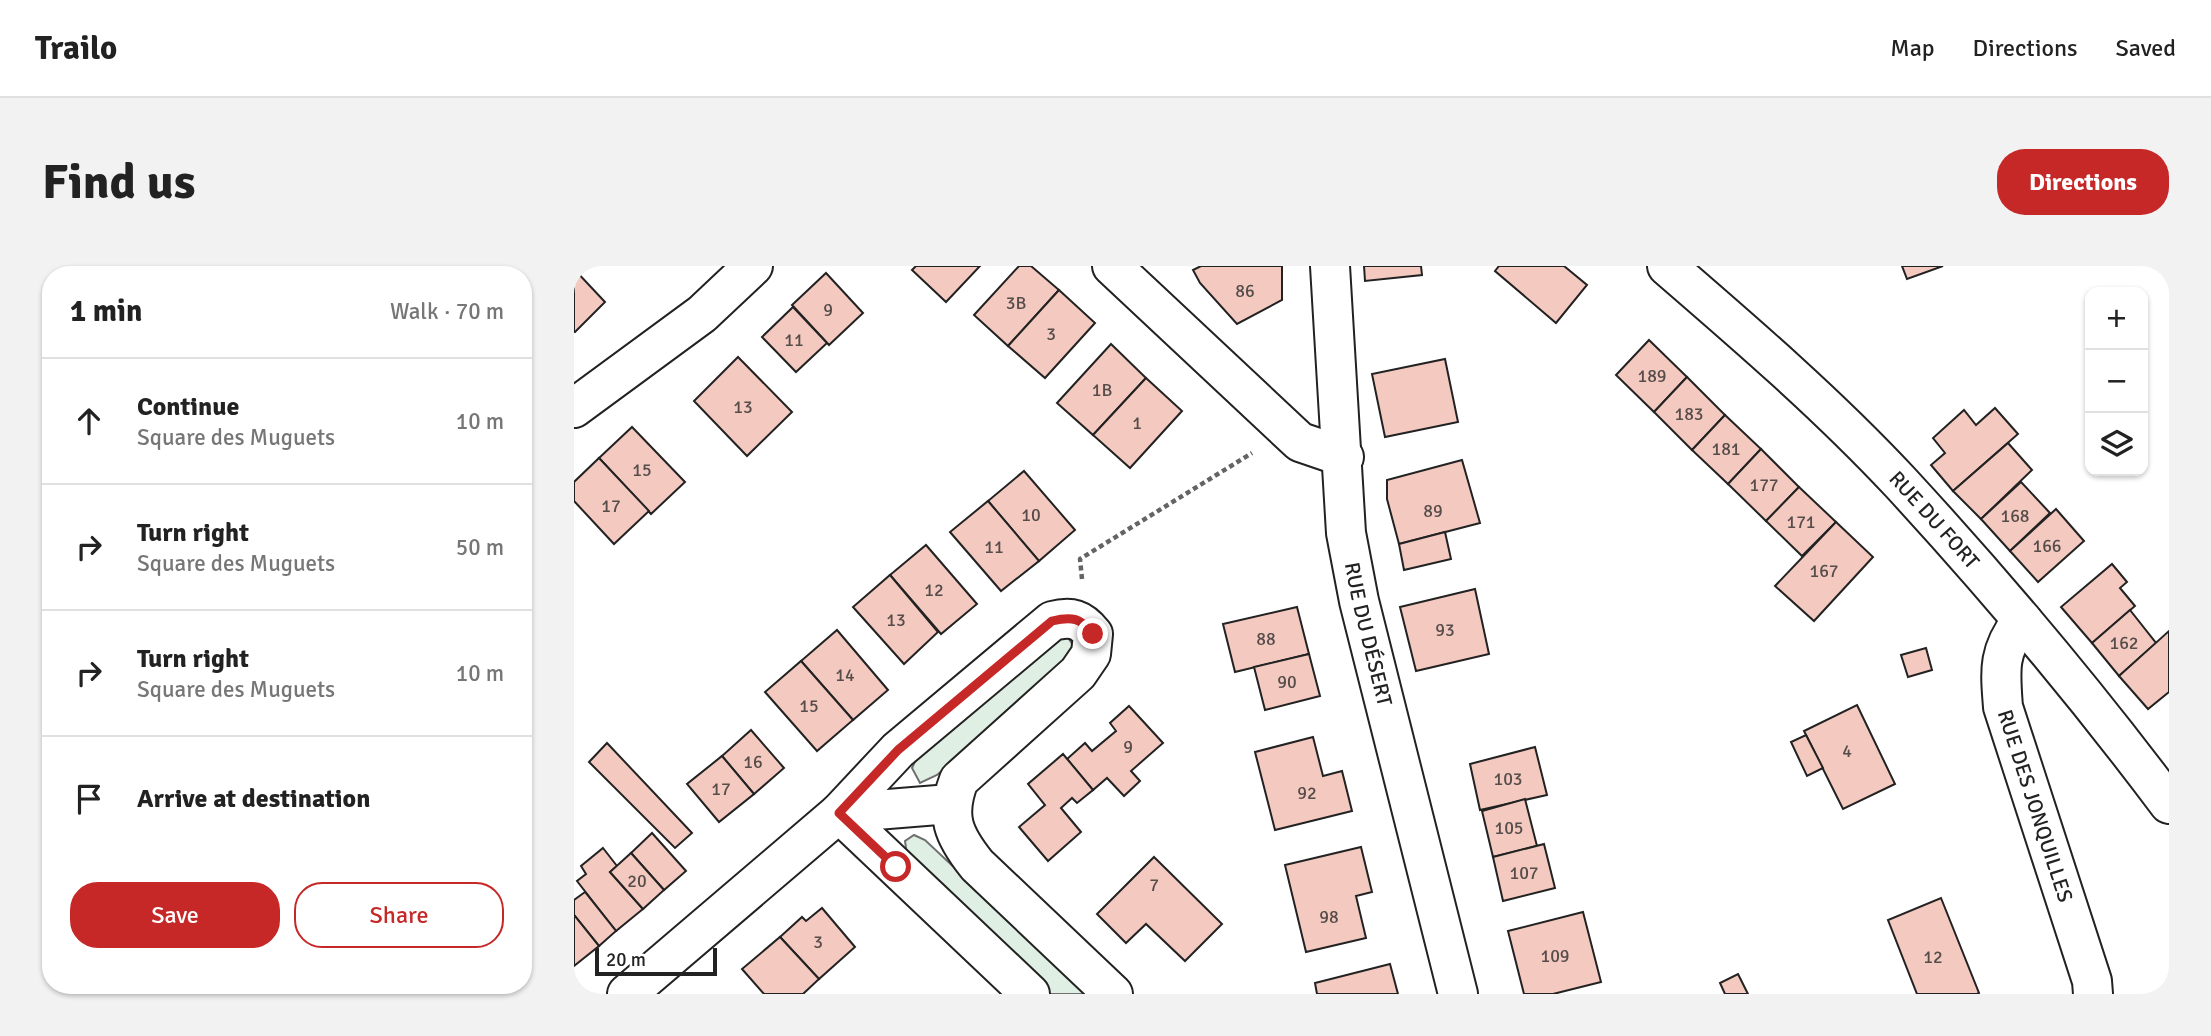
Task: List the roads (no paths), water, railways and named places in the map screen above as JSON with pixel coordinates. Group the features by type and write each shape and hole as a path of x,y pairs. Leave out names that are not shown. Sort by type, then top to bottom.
{"street":[{"path":"574,408 694,321 753,266"},
{"path":"1112,266 1300,442 1344,457"},
{"name":"RUE DU DÉSERT","path":"1330,266 1344,457 1346,533 1359,601 1458,994"},
{"name":"RUE DU FORT","path":"1667,266 1755,341 1899,481 2022,620 2169,804"},
{"path":"627,994 839,813 898,750 1052,621 1069,617 1084,622 1093,634 1091,654 1078,673 959,780 950,804 960,843 977,865 1113,994"},
{"name":"RUE DES JONQUILLES","path":"2022,620 2006,642 2000,670 2003,707 2092,981 2093,994"},
{"path":"839,813 950,804"},
{"path":"839,813 1030,994"}]}
